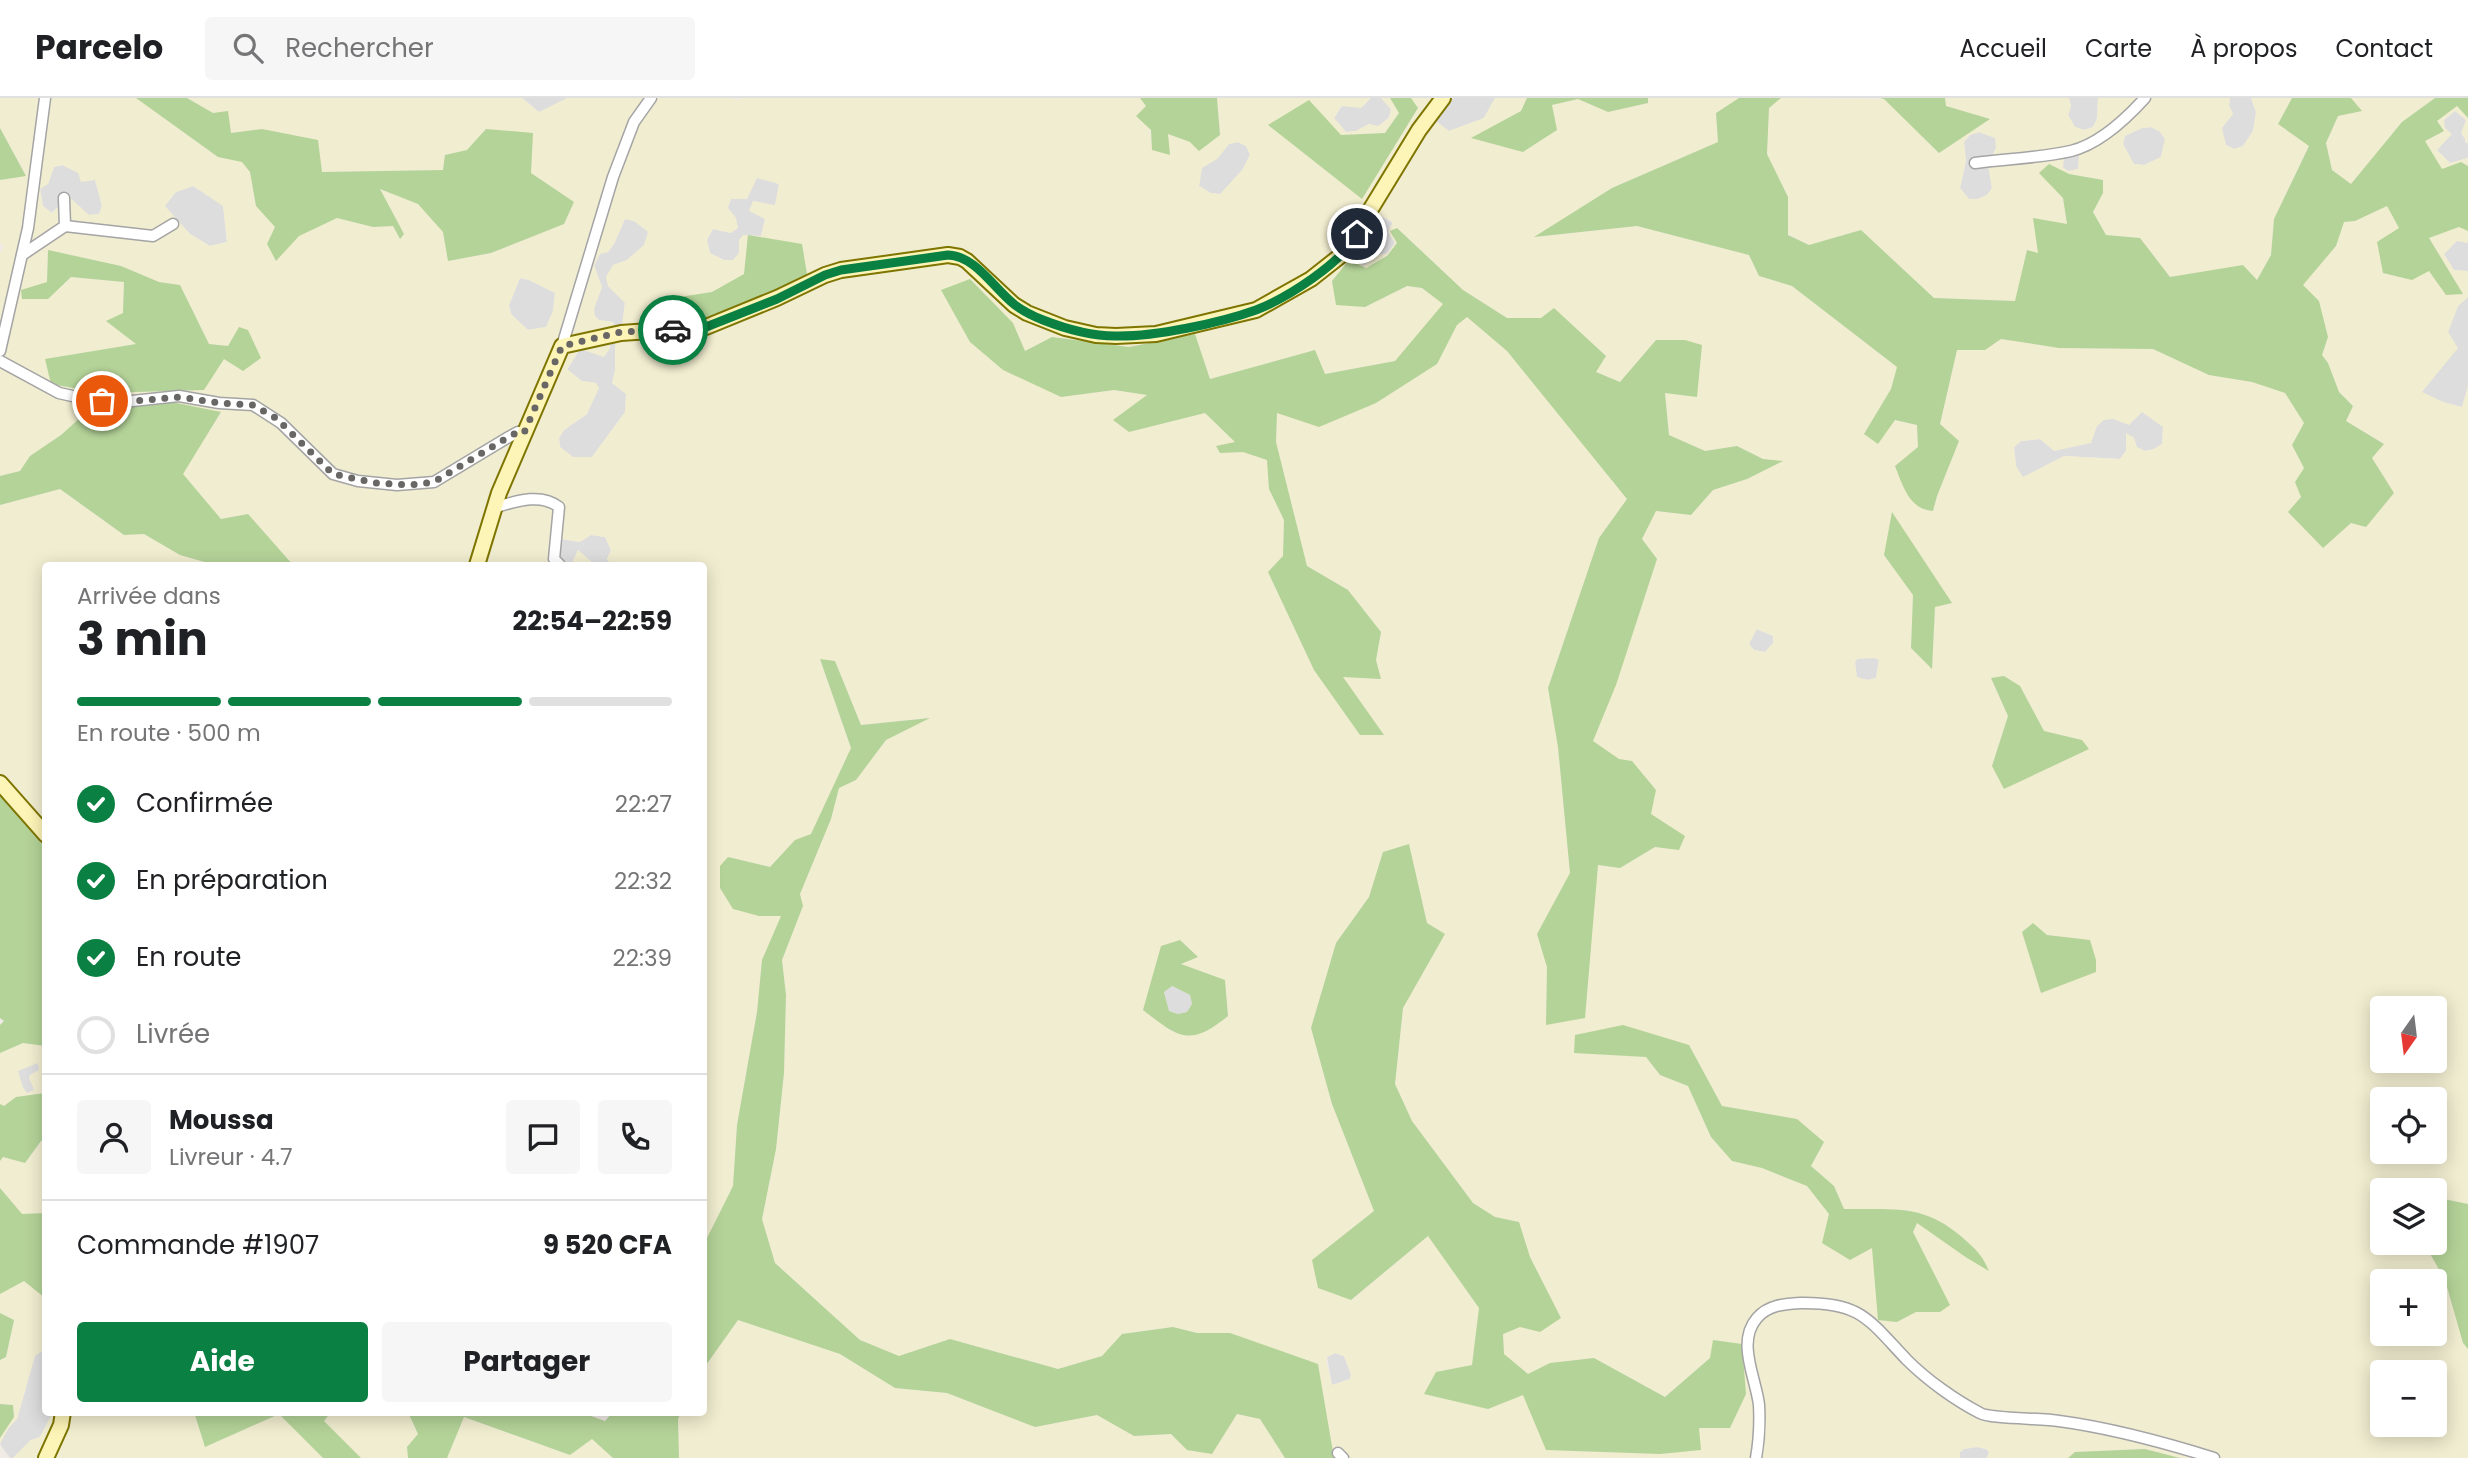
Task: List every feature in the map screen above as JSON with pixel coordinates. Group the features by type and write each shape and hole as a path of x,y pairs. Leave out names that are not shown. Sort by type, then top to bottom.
{"street":[{"path":"0,351 28,228 45,98"},
{"path":"478,562 493,508 562,346 613,177 634,122 651,98"},
{"path":"562,346 621,332 700,329 841,270 948,255 964,258 1014,305 1027,313 1065,328 1096,335 1156,334 1246,313 1265,306 1311,279 1344,253 1419,130 1443,98"},
{"path":"1975,163 2073,150 2098,139 2145,98"},
{"path":"64,198 65,226"},
{"path":"22,255 65,226 153,236 173,224"},
{"path":"0,361 60,393 81,398 123,402 179,397 253,405 276,418 333,474 376,483 410,485 434,482 518,432 524,433"},
{"path":"493,508 533,499 546,499 559,507 554,559 557,562"},
{"path":"0,783 42,830"},
{"path":"1756,1458 1759,1404 1748,1351 1749,1329 1760,1315 1769,1309 1779,1305 1805,1303 1845,1306 1862,1315 1886,1335 1920,1372 1982,1415 2060,1421 2105,1429 2214,1458"},
{"path":"46,1458 62,1416"}],"shaded area":[{"path":"0,98 136,98 218,157 242,161 250,172 256,206 276,227 299,236 337,217 373,227 393,226 399,238 404,234 379,189 418,203 443,232 449,261 491,253 564,224 574,202 531,173 486,129 467,150 445,155 444,170 322,172 262,129 231,133 213,113 187,98 522,98 539,112 567,98 1140,98 1147,105 1152,149 1169,154 1168,134 1190,142 1220,135 1217,98 1371,98 1361,108 1341,106 1334,118 1346,132 1356,131 1369,124 1378,126 1389,118 1391,109 1381,98 1390,98 1400,113 1385,133 1341,135 1362,198 1418,108 1411,98 1454,98 1443,105 1438,113 1437,122 1449,131 1484,118 1495,98 1527,98 1521,111 1557,130 1551,105 1578,99 1608,112 1648,103 1648,98 1739,98 1716,113 1718,142 1612,188 1536,237 1637,226 1749,255 1759,276 1792,286 1897,367 1891,389 1864,434 1895,420 1917,425 1918,447 1933,511 1959,441 1940,425 1957,349 1985,350 2001,339 2059,348 2153,349 2209,375 2252,382 2285,393 2304,423 2351,523 2394,493 2372,458 2384,443 2346,421 2353,406 2339,392 2328,363 2322,355 2328,337 2302,285 2336,246 2344,222 2355,221 2387,206 2429,271 2463,294 2429,238 2459,227 2468,231 2468,243 2457,241 2444,254 2454,270 2468,271 2468,297 2458,306 2448,332 2458,348 2422,392 2462,407 2468,386 2468,1204 2447,1200 2447,1178 2370,1178 2370,1255 2431,1255 2439,1269 2370,1269 2370,1346 2447,1346 2447,1287 2463,1343 2468,1349 2468,1458 2180,1458 2145,1449 2075,1452 2068,1458 1987,1458 1989,1452 1977,1447 1964,1449 1960,1452 1960,1458 1334,1458 1330,1441 1230,1333 1197,1333 1173,1327 1122,1334 1102,1356 1058,1369 950,1339 899,1356 860,1340 775,1263 762,1219 776,1149 784,1073 786,995 782,960 803,906 800,894 831,819 839,788 856,780 886,740 927,718 861,725 835,661 820,660 851,748 811,835 795,841 770,867 728,857 759,916 782,915 762,960 757,1012 737,1125 733,1186 707,1238 707,562 609,562 607,559 611,550 605,537 591,535 580,542 562,539 556,552 557,559 568,562 290,562 248,514 221,519 182,474 221,413 172,402 90,409 61,435 30,456 20,471 0,476 0,253 4,246 0,243 0,180 26,175 0,128","holes":["1238,142 1246,146 1250,154 1243,169 1220,194 1211,193 1199,186 1202,168 1217,159 1229,144","62,165 78,173 81,182 95,180 102,206 99,214 89,215 67,195 58,197 58,207 52,213 43,206 40,189 48,184 54,167","757,178 779,184 775,205 753,201 749,211 765,219 761,236 743,235 739,240 739,253 733,260 724,260 710,253 707,240 713,229 731,233 738,228 736,218 728,208 731,199 747,199","193,186 223,206 227,242 210,246 190,234 165,206 176,192","1382,216 1393,222 1388,232 1395,243 1387,254 1376,255 1363,266 1351,254 1360,245 1370,251 1376,249 1372,240 1381,233 1374,225","625,219 634,221 648,232 644,245 627,260 613,265 606,277 608,286 625,303 622,326 615,335 615,371 612,383 626,394 625,412 592,457 573,457 560,447 559,438 564,430 587,414 599,388 596,383 582,381 567,369 580,349 604,357 609,350 615,327 613,322 599,320 594,309 602,287 594,265 600,254 608,252","1397,228 1463,290 1507,318 1541,318 1554,308 1595,371 1620,382 1656,340 1669,435 1705,451 1737,446 1763,459 1781,461 1747,479 1713,490 1691,515 1655,511 1642,539 1592,741 1619,759 1651,814 1679,850 1655,847 1620,868 1598,865 1546,1024 1547,967 1537,934 1570,874 1558,747 1548,688 1599,538 1627,499 1507,351 1468,316 1457,325 1437,364 1277,413 1276,442 1307,566 1348,590 1381,632 1376,660 1342,676 1314,670 1268,572 1283,556 1284,520 1269,489 1268,460 1243,452 1220,453 1236,442 1205,413 1129,432 1149,395 1114,390 1061,397 970,342 959,320 1013,323 1025,351 1052,337 1129,347 1194,334 1210,379 1315,350 1324,374 1395,361 1444,304 1422,288 1407,286 1365,307 1366,268 1387,256 1397,243","48,251 121,266 159,282 180,285 209,344 228,346 239,327 204,390 101,393 52,384 46,359 137,344 107,322 123,313 124,282 71,277 48,299 21,290 47,283","520,278 555,293 553,311 546,327 528,330 511,314 509,305","2142,412 2163,427 2162,444 2145,451 2137,447 2134,438 2126,433 2126,451 2120,459 2064,456 2023,477 2016,466 2014,447 2021,441 2040,439 2054,451 2091,443 2097,426 2104,420 2113,419 2129,425","1913,595 1952,603 1935,606 1932,668 1911,647","1757,629 1773,636 1773,643 1765,652 1754,650 1749,644","1857,659 1879,660 1876,678 1867,680 1857,677","1991,679 2020,686 2044,731 2082,740 1992,766 2008,716","1409,844 1427,923 1445,934 1403,1008 1395,1084 1412,1121 1473,1203 1495,1217 1519,1222 1530,1257 1561,1318 1520,1327 1503,1334 1504,1354 1528,1374 1550,1363 1594,1358 1665,1397 1710,1358 1699,1428 1523,1395 1436,1372 1472,1365 1479,1308 1428,1235 1352,1300 1312,1260 1374,1211 1332,1104 1311,1028 1336,943 1369,897 1383,852","2033,924 2047,935 2090,940 2041,993 2023,932","1180,940 1198,957 1180,964 1225,980 1228,1016 1174,1033 1143,1010","1689,1045 1722,1106 1797,1119 1824,1142 1811,1166 1834,1186 1844,1209 1909,1210 1987,1270 1917,1223 1913,1232 1940,1312 1916,1312 1897,1322 1872,1247 1829,1214 1807,1186 1762,1168 1732,1161 1711,1137 1688,1086 1660,1075 1646,1057","1335,1353 1344,1356 1351,1374 1350,1379 1332,1385 1327,1357"]},
{"path":"522,98 567,98 568,99 539,112"},
{"path":"1381,98 1391,109 1389,117 1378,127 1369,124 1356,131 1346,132 1334,118 1342,106"},
{"path":"1454,98 1495,98 1484,118 1449,131 1437,122 1438,113 1443,105"},
{"path":"1781,98 1884,99 1939,153 1989,119 1946,106 1945,98 2069,98 2071,106 2068,115 2075,127 2084,130 2093,127 2097,119 2098,98 2230,98 2229,106 2233,114 2222,128 2226,145 2234,149 2243,146 2253,131 2256,112 2251,98 2292,98 2278,124 2309,145 2274,219 2271,255 2257,280 2243,266 2170,277 2140,238 2106,235 2093,212 2103,193 2103,180 2069,174 2040,173 2063,198 2067,224 2039,254 2027,250 2016,301 1934,298 1861,230 1809,245 1788,234 1788,197 1767,154 1769,108","holes":["2152,127 2165,139 2161,157 2144,165 2134,164 2123,144 2125,136 2142,128","1979,132 1995,138 1996,148 1988,164 1992,188 1987,195 1978,199 1969,199 1960,188 1966,161 1964,142 1970,135","2064,155 2079,156 2078,169 2069,171 2063,168"]},
{"path":"2069,98 2098,98 2097,118 2093,127 2084,130 2075,127 2068,115 2071,106"},
{"path":"2230,98 2251,98 2256,112 2253,131 2243,146 2234,149 2226,145 2221,128 2233,114 2229,106"},
{"path":"2351,98 2435,98 2402,122 2351,184 2332,170 2326,143 2338,116 2361,111"},
{"path":"2457,106 2468,118 2468,144 2461,133 2466,120 2455,111 2444,120 2445,128 2452,134 2437,150 2450,163 2468,158 2468,166 2461,162 2442,170 2424,141 2443,131 2437,121"},
{"path":"2455,111 2466,120 2465,142 2468,144 2468,158 2450,163 2437,150 2451,134 2444,128 2444,120"},
{"path":"2151,127 2165,139 2161,157 2144,165 2134,164 2123,144 2125,136"},
{"path":"1979,132 1996,138 1996,148 1988,164 1992,188 1987,195 1969,199 1960,188 1966,161 1964,142 1970,135"},
{"path":"1238,142 1246,146 1250,155 1243,169 1221,194 1211,193 1199,186 1202,167 1217,159 1229,144"},
{"path":"2064,155 2079,156 2078,169 2069,171 2063,168"},
{"path":"63,165 95,180 102,206 99,214 89,215 58,207 51,213 43,206 40,188 48,184 54,167"},
{"path":"757,177 779,184 775,206 753,201 765,219 761,236 739,241 739,253 733,260 724,260 710,253 707,240 713,229 731,233 736,218 727,208 731,199 747,198"},
{"path":"193,186 223,205 227,242 210,246 190,234 164,206 176,192"},
{"path":"1381,216 1393,223 1396,243 1387,254 1376,255 1363,266 1351,254 1360,244 1372,240 1374,225"},
{"path":"625,219 634,221 649,232 644,245 627,260 613,265 608,286 625,302 622,326 615,335 615,371 612,383 626,394 625,412 592,457 573,457 560,447 559,438 564,430 587,414 596,383 582,381 567,370 580,349 609,350 615,327 613,322 599,320 595,316 593,309 602,287 594,266 600,253 608,252 614,244"},
{"path":"2457,240 2468,243 2468,271 2454,270 2444,254"},
{"path":"520,278 555,293 553,311 546,327 528,330 511,314 509,305"},
{"path":"2468,297 2468,386 2462,407 2421,392 2457,348 2448,332 2458,306"},
{"path":"2142,412 2163,426 2162,444 2154,449 2145,451 2136,447 2134,438 2126,434 2126,451 2120,459 2064,456 2022,478 2016,466 2014,447 2021,441 2040,439 2055,451 2103,420"},
{"path":"60,489 124,535 144,534 180,555 204,562 42,562 42,839 0,790 0,505"},
{"path":"591,535 605,537 611,550 607,559 609,562 592,562 578,550 572,562 557,559 556,552 562,539 579,542"},
{"path":"578,550 592,562 572,562"},
{"path":"1756,629 1773,636 1773,643 1765,652 1754,650 1749,644"},
{"path":"1857,658 1879,660 1876,678 1867,680 1857,677"},
{"path":"1171,986 1190,995 1192,1004 1187,1012 1178,1014 1169,1011 1164,992"},
{"path":"23,1043 42,1046 42,1093 16,1097 4,1107 0,1104 0,1053","holes":["38,1063 39,1070 30,1075 34,1090 27,1093 18,1071"]},
{"path":"38,1062 40,1070 30,1075 34,1090 27,1093 17,1070"},
{"path":"42,1141 42,1213 22,1214 0,1188 0,1161 3,1157 25,1163"},
{"path":"24,1280 42,1295 42,1351 35,1356 17,1419 0,1444 0,1438 14,1416 13,1405 0,1404 0,1360 6,1357 14,1320 0,1313 0,1294"},
{"path":"738,1320 840,1354 895,1388 947,1393 1035,1427 1097,1415 1134,1436 1171,1434 1187,1450 1236,1414 1260,1419 1285,1458 679,1458 679,1416 707,1416 707,1364"},
{"path":"42,1351 42,1416 51,1416 40,1437 31,1440 10,1458 0,1444 8,1428 17,1419 35,1356"},
{"path":"1335,1353 1344,1356 1351,1375 1350,1379 1332,1385 1327,1357"},
{"path":"51,1416 195,1416 205,1447 275,1416 281,1416 323,1458 13,1458 31,1440 40,1437"},
{"path":"328,1416 410,1416 418,1435 407,1447 408,1458 361,1458 324,1421"},
{"path":"464,1417 569,1455 592,1439 613,1458 447,1458"},
{"path":"1977,1447 1989,1452 1987,1458 1960,1458 1960,1452 1964,1449"}],"green space":[{"path":"136,98 187,98 213,113 228,111 231,133 262,129 318,140 322,172 443,170 445,155 467,150 486,129 533,133 531,173 574,202 564,224 491,253 448,261 443,232 418,204 380,189 404,234 400,239 393,226 373,227 337,218 299,236 276,261 267,244 275,227 256,206 250,172 242,162 218,157"},
{"path":"1140,98 1217,98 1220,135 1199,151 1190,142 1168,134 1170,155 1152,150 1151,130 1136,116 1146,106"},
{"path":"1390,98 1411,98 1418,108 1362,199 1268,125 1309,100 1341,135 1385,133 1399,113"},
{"path":"1527,98 1648,98 1648,103 1608,112 1578,99 1552,105 1557,130 1523,152 1471,138 1521,111"},
{"path":"1739,98 1781,98 1769,108 1767,154 1788,197 1788,235 1809,245 1861,230 1934,298 2015,301 2027,250 2038,253 2033,218 2067,224 2063,198 2039,173 2049,164 2069,174 2103,180 2103,193 2093,212 2106,235 2140,238 2170,277 2243,265 2257,280 2271,255 2274,219 2309,146 2278,124 2292,98 2351,98 2362,111 2338,116 2326,143 2332,170 2351,184 2402,122 2435,98 2468,98 2468,118 2457,106 2437,121 2444,131 2425,141 2442,169 2461,162 2468,166 2468,231 2459,227 2429,238 2463,294 2446,295 2429,271 2412,280 2383,273 2377,242 2399,228 2387,206 2355,221 2344,222 2336,246 2303,285 2319,301 2328,337 2322,355 2328,363 2339,392 2353,406 2346,421 2384,444 2372,458 2394,493 2366,527 2351,523 2323,548 2288,512 2301,497 2295,482 2304,468 2292,445 2304,423 2285,393 2252,382 2209,375 2153,349 2059,348 2001,339 1985,350 1957,350 1940,424 1959,441 1933,511 1918,506 1908,495 1895,466 1918,447 1917,425 1895,420 1878,444 1864,434 1891,389 1897,367 1792,286 1759,276 1749,255 1637,226 1534,237 1612,188 1718,142 1716,113"},
{"path":"1880,98 1945,98 1946,106 1990,119 1939,153"},
{"path":"0,128 26,176 0,180"},
{"path":"1397,228 1463,290 1507,318 1541,318 1554,308 1606,356 1596,372 1620,382 1656,340 1685,340 1702,345 1697,397 1665,393 1669,435 1705,451 1737,446 1763,459 1783,461 1747,479 1713,490 1691,515 1656,511 1642,539 1657,559 1616,685 1593,741 1619,759 1632,761 1656,790 1651,814 1685,836 1679,850 1655,847 1620,868 1598,865 1585,1018 1546,1025 1547,967 1537,934 1570,873 1558,747 1548,688 1599,538 1627,499 1507,351 1467,317 1457,325 1437,364 1376,403 1319,427 1277,413 1276,442 1307,566 1348,590 1381,632 1376,660 1381,679 1343,677 1384,735 1360,735 1314,670 1268,572 1283,556 1284,520 1269,489 1267,460 1243,452 1220,453 1216,446 1235,442 1205,413 1129,432 1113,420 1147,395 1114,390 1061,397 1003,370 970,342 941,290 970,279 1013,323 1025,351 1052,337 1129,347 1195,334 1210,379 1315,350 1325,374 1395,361 1443,304 1422,288 1407,286 1365,307 1336,305 1332,281 1349,260 1366,268 1387,256 1397,243 1390,231"},
{"path":"748,235 802,244 807,274 779,293 690,325 644,324 654,301 712,292 744,274"},
{"path":"48,250 121,266 159,282 180,285 209,344 228,346 239,327 248,330 261,358 243,371 224,359 204,390 101,393 51,384 45,359 136,344 106,321 123,313 124,282 71,277 48,299 22,299 21,290 47,282"},
{"path":"172,402 221,412 183,474 221,519 248,514 290,562 204,562 180,555 144,534 124,535 60,489 0,505 0,476 20,471 30,456 61,435 90,409"},
{"path":"1892,512 1952,603 1935,607 1932,669 1911,648 1913,595 1884,555"},
{"path":"820,659 835,661 861,725 930,718 886,740 856,780 839,788 831,819 800,894 803,906 782,960 786,995 784,1073 776,1149 762,1219 775,1263 860,1340 899,1356 950,1339 1058,1369 1102,1356 1122,1334 1173,1327 1197,1333 1230,1333 1318,1364 1334,1458 1285,1458 1260,1419 1237,1414 1212,1454 1187,1450 1171,1434 1134,1436 1097,1415 1035,1427 947,1393 895,1388 840,1354 738,1320 707,1364 707,1238 733,1186 737,1125 757,1012 762,960 781,916 759,916 733,909 720,888 720,866 728,857 770,867 795,840 811,834 851,748"},
{"path":"2004,676 2020,686 2044,731 2082,740 2089,749 2004,789 1992,766 2008,716 1991,678"},
{"path":"0,790 42,839 42,1046 23,1043 0,1053 0,1025 4,1021 0,1018"},
{"path":"1409,844 1427,923 1445,934 1403,1008 1395,1084 1412,1121 1473,1203 1495,1217 1519,1222 1530,1257 1561,1318 1540,1332 1520,1327 1503,1334 1504,1354 1528,1374 1550,1363 1594,1358 1665,1397 1710,1358 1713,1340 1742,1344 1746,1394 1730,1428 1699,1428 1701,1450 1660,1454 1546,1450 1523,1395 1488,1409 1424,1394 1436,1372 1472,1365 1479,1308 1428,1236 1351,1300 1318,1288 1312,1260 1374,1211 1332,1104 1311,1028 1336,943 1369,897 1383,852"},
{"path":"2033,923 2047,935 2090,940 2096,960 2096,972 2041,993 2022,932"},
{"path":"1180,940 1198,957 1181,964 1225,980 1228,1016 1203,1032 1184,1035 1166,1027 1143,1010 1161,946","holes":["1172,986 1190,995 1192,1004 1187,1012 1178,1014 1169,1011 1164,992"]},
{"path":"1623,1025 1689,1045 1722,1106 1797,1119 1824,1142 1811,1166 1834,1186 1844,1209 1892,1209 1934,1218 1971,1245 1989,1271 1917,1223 1913,1232 1950,1305 1940,1312 1916,1312 1897,1322 1878,1320 1872,1248 1850,1260 1822,1243 1829,1214 1807,1186 1762,1168 1732,1161 1711,1137 1688,1086 1660,1075 1646,1057 1574,1053 1575,1035"},
{"path":"42,1093 42,1141 25,1163 3,1157 0,1161 0,1104 4,1106 16,1097"},
{"path":"0,1188 22,1214 42,1213 42,1296 24,1281 0,1294"},
{"path":"2447,1200 2468,1204 2468,1349 2463,1343 2447,1287 2447,1269 2439,1269 2431,1255 2447,1255"},
{"path":"0,1313 14,1320 6,1357 0,1360"},
{"path":"0,1404 13,1405 14,1417 0,1438"},
{"path":"195,1416 275,1416 205,1447"},
{"path":"281,1416 328,1416 324,1421 361,1458 323,1458"},
{"path":"410,1416 591,1416 605,1421 609,1416 679,1416 679,1458 613,1458 592,1439 570,1455 464,1417 447,1458 408,1458 407,1447 418,1434"},
{"path":"2145,1449 2180,1458 2068,1458 2075,1452"}],"way so far":[{"path":"102,401 189,397 219,403 253,405 276,418 333,474 358,481 397,485 421,484 434,482 518,432 524,433 562,346 621,332 673,330"}],"route":[{"path":"673,330 706,327 841,270 948,255 964,258 1014,305 1046,321 1096,335 1156,334 1265,306 1327,268 1344,253 1357,234"}]}
